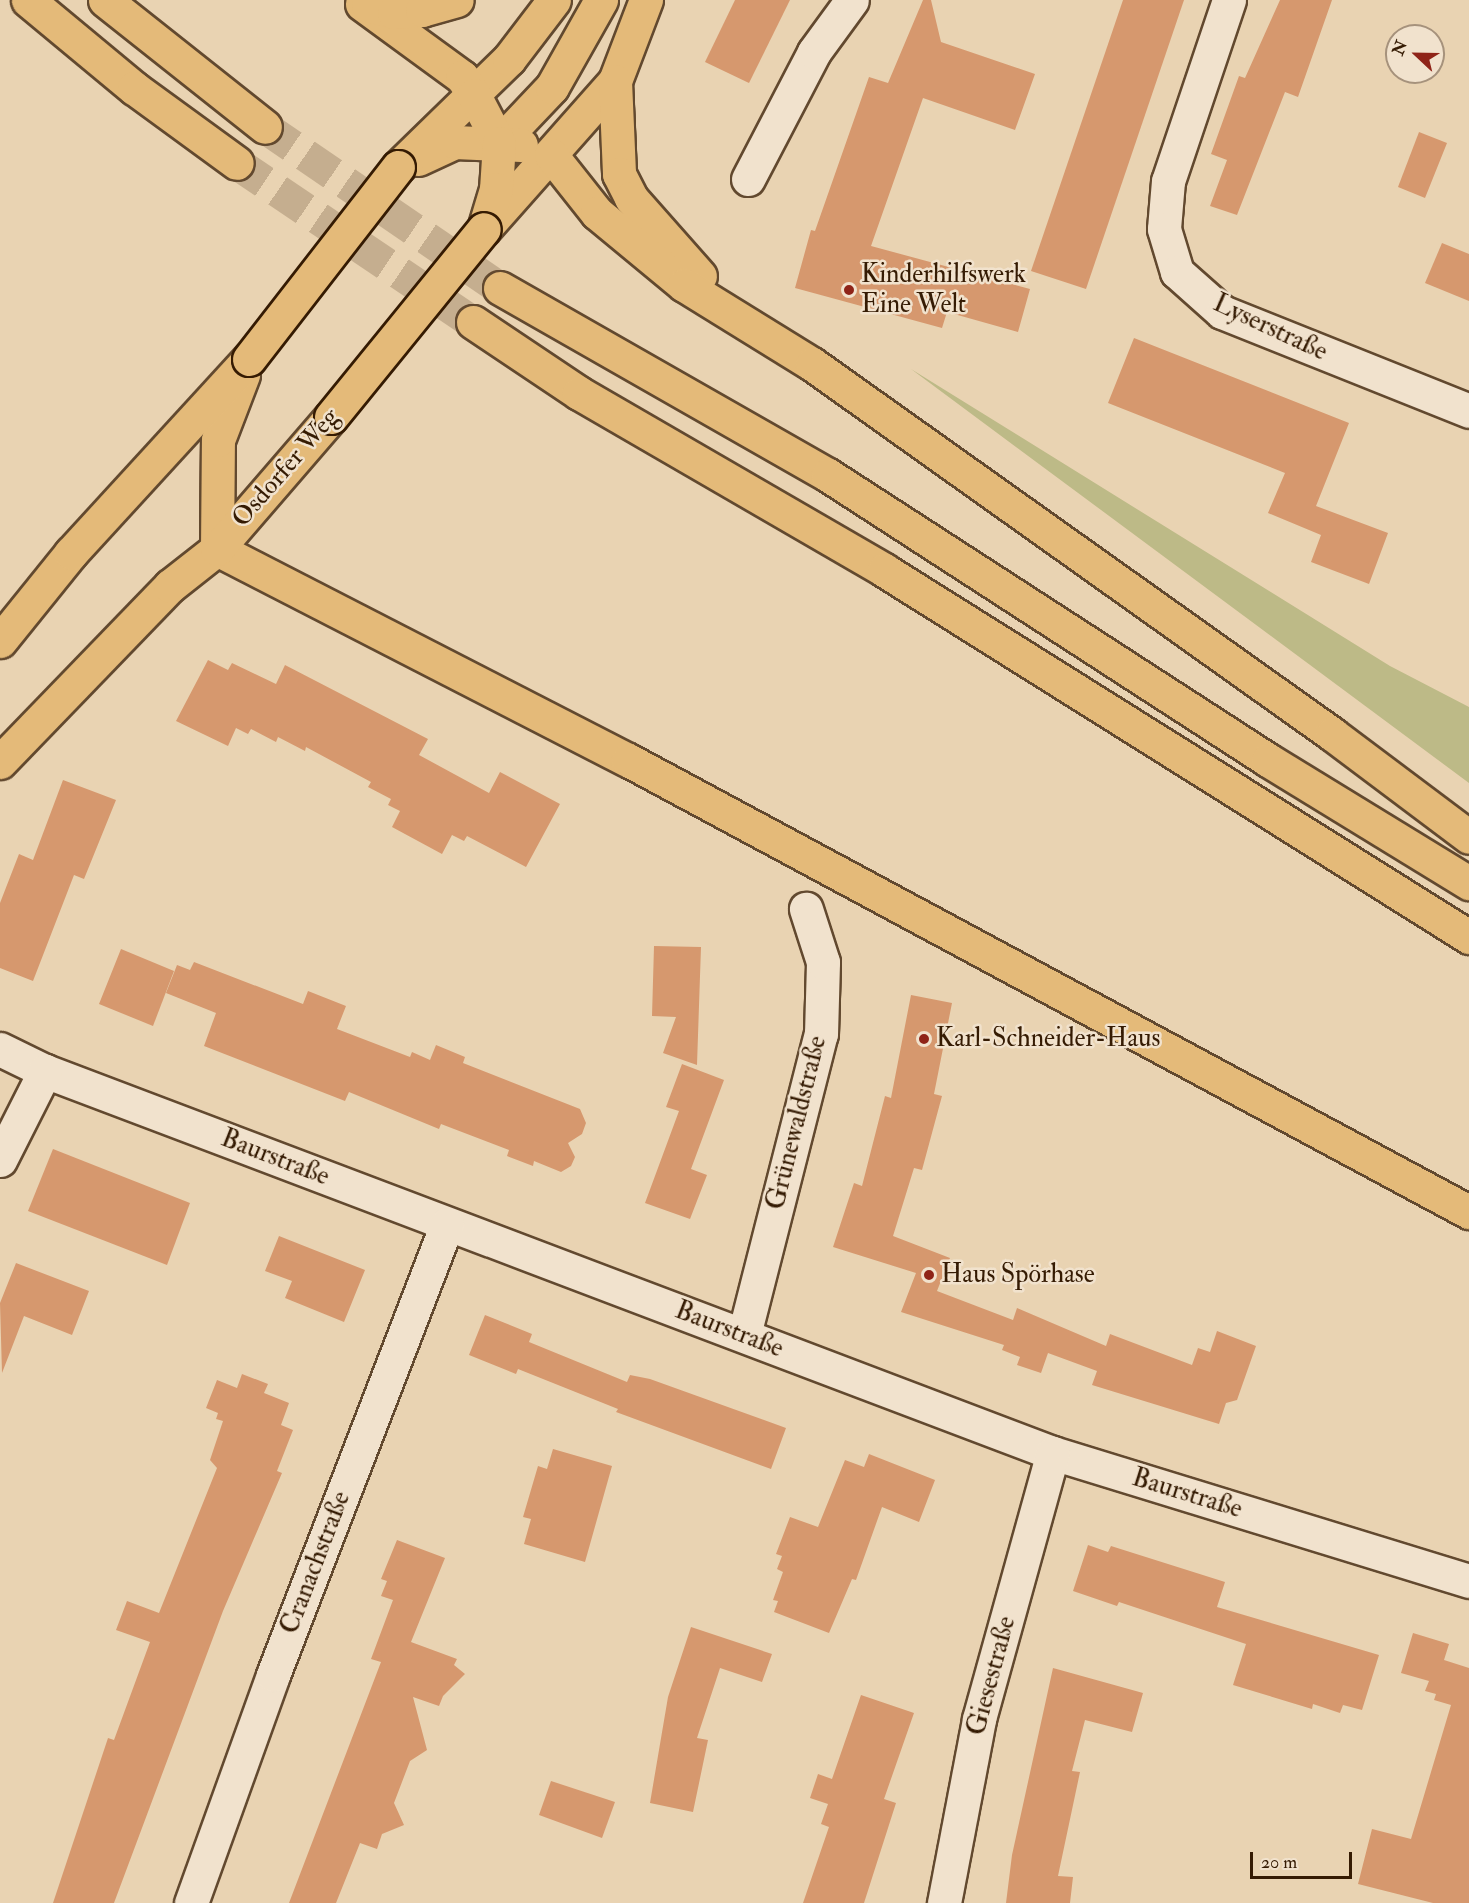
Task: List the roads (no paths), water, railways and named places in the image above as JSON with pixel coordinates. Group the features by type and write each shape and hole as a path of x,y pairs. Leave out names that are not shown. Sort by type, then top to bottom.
{"main road":[{"path":"28,0 134,88 237,163"},
{"path":"105,0 265,127"},
{"path":"354,2 394,12 422,10 457,0"},
{"path":"0,641 71,554 249,359 398,167 474,95 554,0"},
{"path":"500,143 552,87 601,0"},
{"path":"646,0 615,81 616,154 631,198 734,312"},
{"path":"354,2 462,76 474,95 500,143 496,189 484,229"},
{"name":"Osdorfer Weg","path":"0,762 170,586 217,549 331,417 484,229 615,81"},
{"path":"398,167 455,142 500,143 551,155 597,213 684,285 734,312 1332,734 1469,837"},
{"path":"500,288 828,475 1259,753 1469,883"},
{"path":"473,322 579,393 884,570 1469,937"},
{"path":"249,359 218,440 217,549 628,760 1469,1212"}],"street":[{"path":"748,179 814,52 852,0"},
{"name":"Lyserstraße","path":"1229,0 1168,181 1163,206 1169,255 1188,286 1222,312 1469,411"},
{"name":"Grünewaldstraße","path":"744,1335 821,1034 823,962 806,909"},
{"name":"Baurstraße","path":"0,1049 45,1071 1053,1453 1469,1581"},
{"path":"0,1160 45,1071"},
{"name":"Cranachstraße","path":"191,1903 273,1675 447,1224"},
{"name":"Giesestraße","path":"944,1903 979,1719 1053,1453"}],"tunnel":[{"path":"265,127 500,288"},
{"path":"237,163 473,322"}],"place":[{"name":"Kinderhilfswerk Eine Welt","path":"849,290"},
{"name":"Karl-Schneider-Haus","path":"924,1039"},
{"name":"Haus Spörhase","path":"929,1275"}]}
